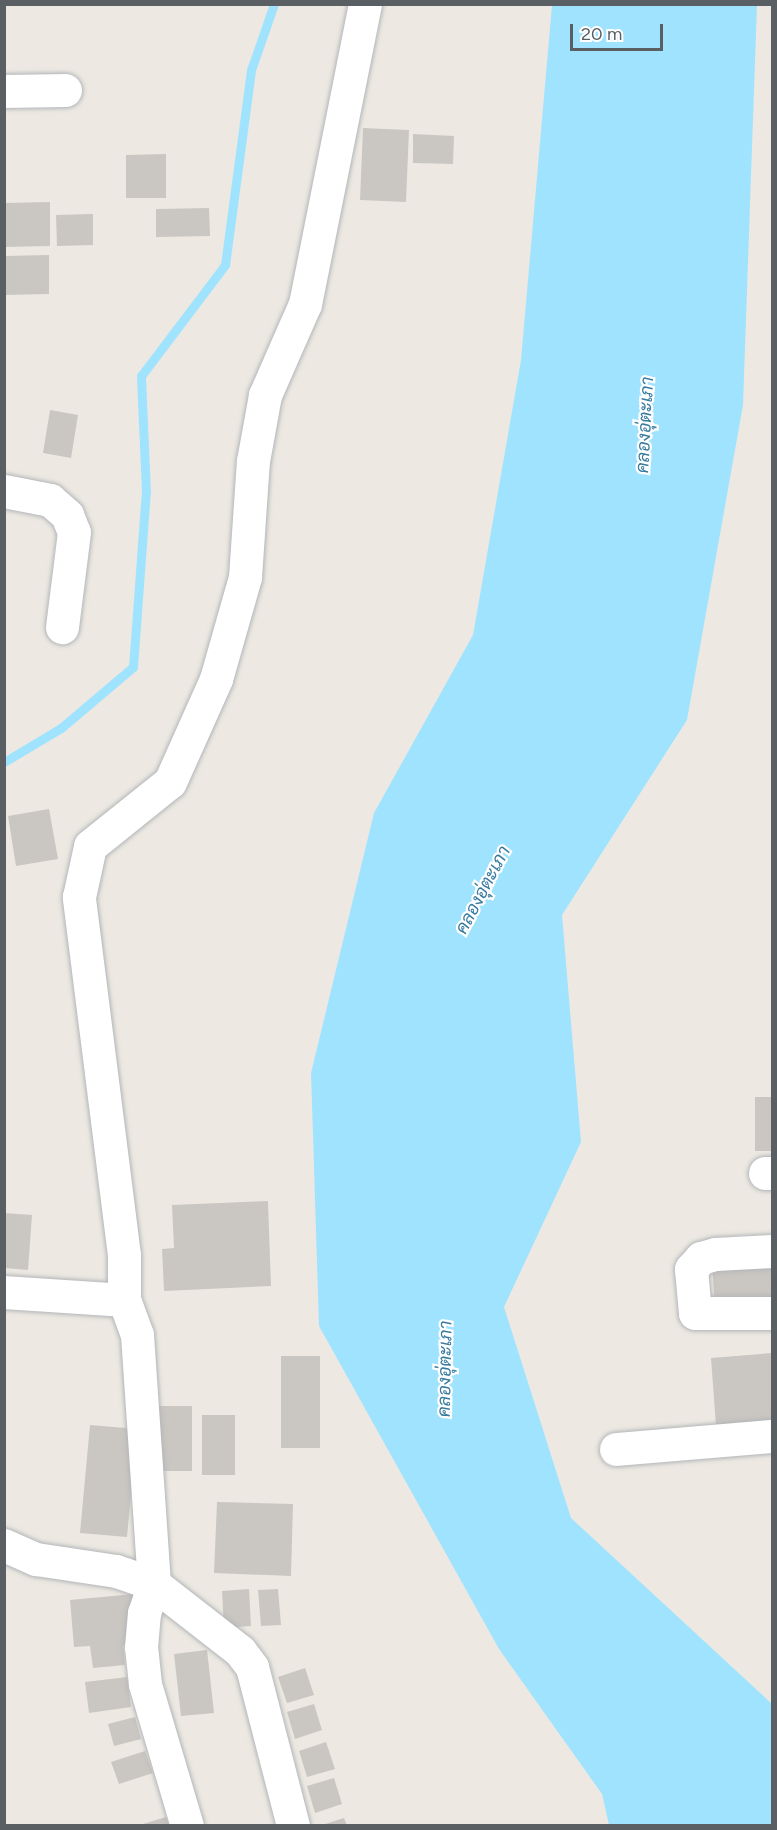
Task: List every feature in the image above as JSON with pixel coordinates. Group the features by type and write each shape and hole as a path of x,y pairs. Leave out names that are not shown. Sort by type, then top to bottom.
{"street":[{"path":"187,1826 145,1684 141,1647 144,1613 154,1584 137,1335 124,1300 124,1255 79,897 90,846 170,782 216,679 245,577 253,461 265,395 305,304 365,4"},
{"path":"4,91 65,90"},
{"path":"4,491 50,500 67,515 74,532 62,627"},
{"path":"772,1251 701,1258 691,1269 691,1298 695,1313 772,1313"},
{"path":"4,1292 124,1300"},
{"path":"615,1449 772,1436"},
{"path":"4,1545 36,1559 116,1571 154,1584 240,1651 252,1667 292,1826"}],"water":[{"name":"คลองอุ่ตะเภา","path":"552,5 757,5 743,405 687,720 562,915 581,1142 504,1307 571,1518 772,1704 772,1825 609,1825 602,1794 499,1649 319,1326 311,1073 374,813 473,635 521,360"}],"building":[{"path":"363,128 409,130 406,202 360,200"},
{"path":"413,134 454,136 453,164 413,163"},
{"path":"166,154 166,198 126,198 126,155"},
{"path":"50,202 50,246 4,247 4,203"},
{"path":"209,208 210,236 156,237 156,209"},
{"path":"93,214 93,245 57,246 56,215"},
{"path":"49,255 49,294 4,295 4,256"},
{"path":"50,410 78,415 71,458 43,453"},
{"path":"49,809 58,859 16,866 8,816"},
{"path":"755,1097 772,1097 772,1151 755,1151"},
{"path":"268,1201 271,1286 164,1291 162,1249 174,1248 172,1205"},
{"path":"4,1213 32,1215 28,1270 4,1268"},
{"path":"772,1260 772,1304 715,1307 712,1264"},
{"path":"772,1353 772,1422 716,1426 711,1358"},
{"path":"281,1356 320,1356 320,1448 281,1448"},
{"path":"159,1406 192,1406 192,1471 159,1471"},
{"path":"202,1415 235,1415 235,1475 202,1475"},
{"path":"90,1425 137,1429 127,1537 80,1533"},
{"path":"217,1502 293,1504 291,1576 214,1573"},
{"path":"249,1589 251,1626 224,1628 222,1591"},
{"path":"278,1589 281,1625 261,1626 258,1590"},
{"path":"134,1594 139,1644 123,1645 125,1665 93,1668 90,1646 74,1647 70,1600"},
{"path":"207,1650 214,1713 181,1716 174,1654"},
{"path":"305,1668 314,1695 287,1703 278,1677"},
{"path":"127,1677 131,1707 89,1713 85,1682"},
{"path":"314,1704 322,1730 295,1739 287,1712"},
{"path":"135,1717 141,1739 114,1746 108,1724"},
{"path":"326,1742 335,1769 307,1777 299,1751"},
{"path":"145,1751 153,1773 119,1784 111,1762"},
{"path":"334,1778 342,1804 315,1813 307,1786"},
{"path":"166,1817 169,1826 140,1825"},
{"path":"344,1818 347,1826 322,1826 322,1825"}],"waterway":[{"path":"4,762 61,728 133,667 146,492 141,376 225,265 251,70 274,4"}]}
